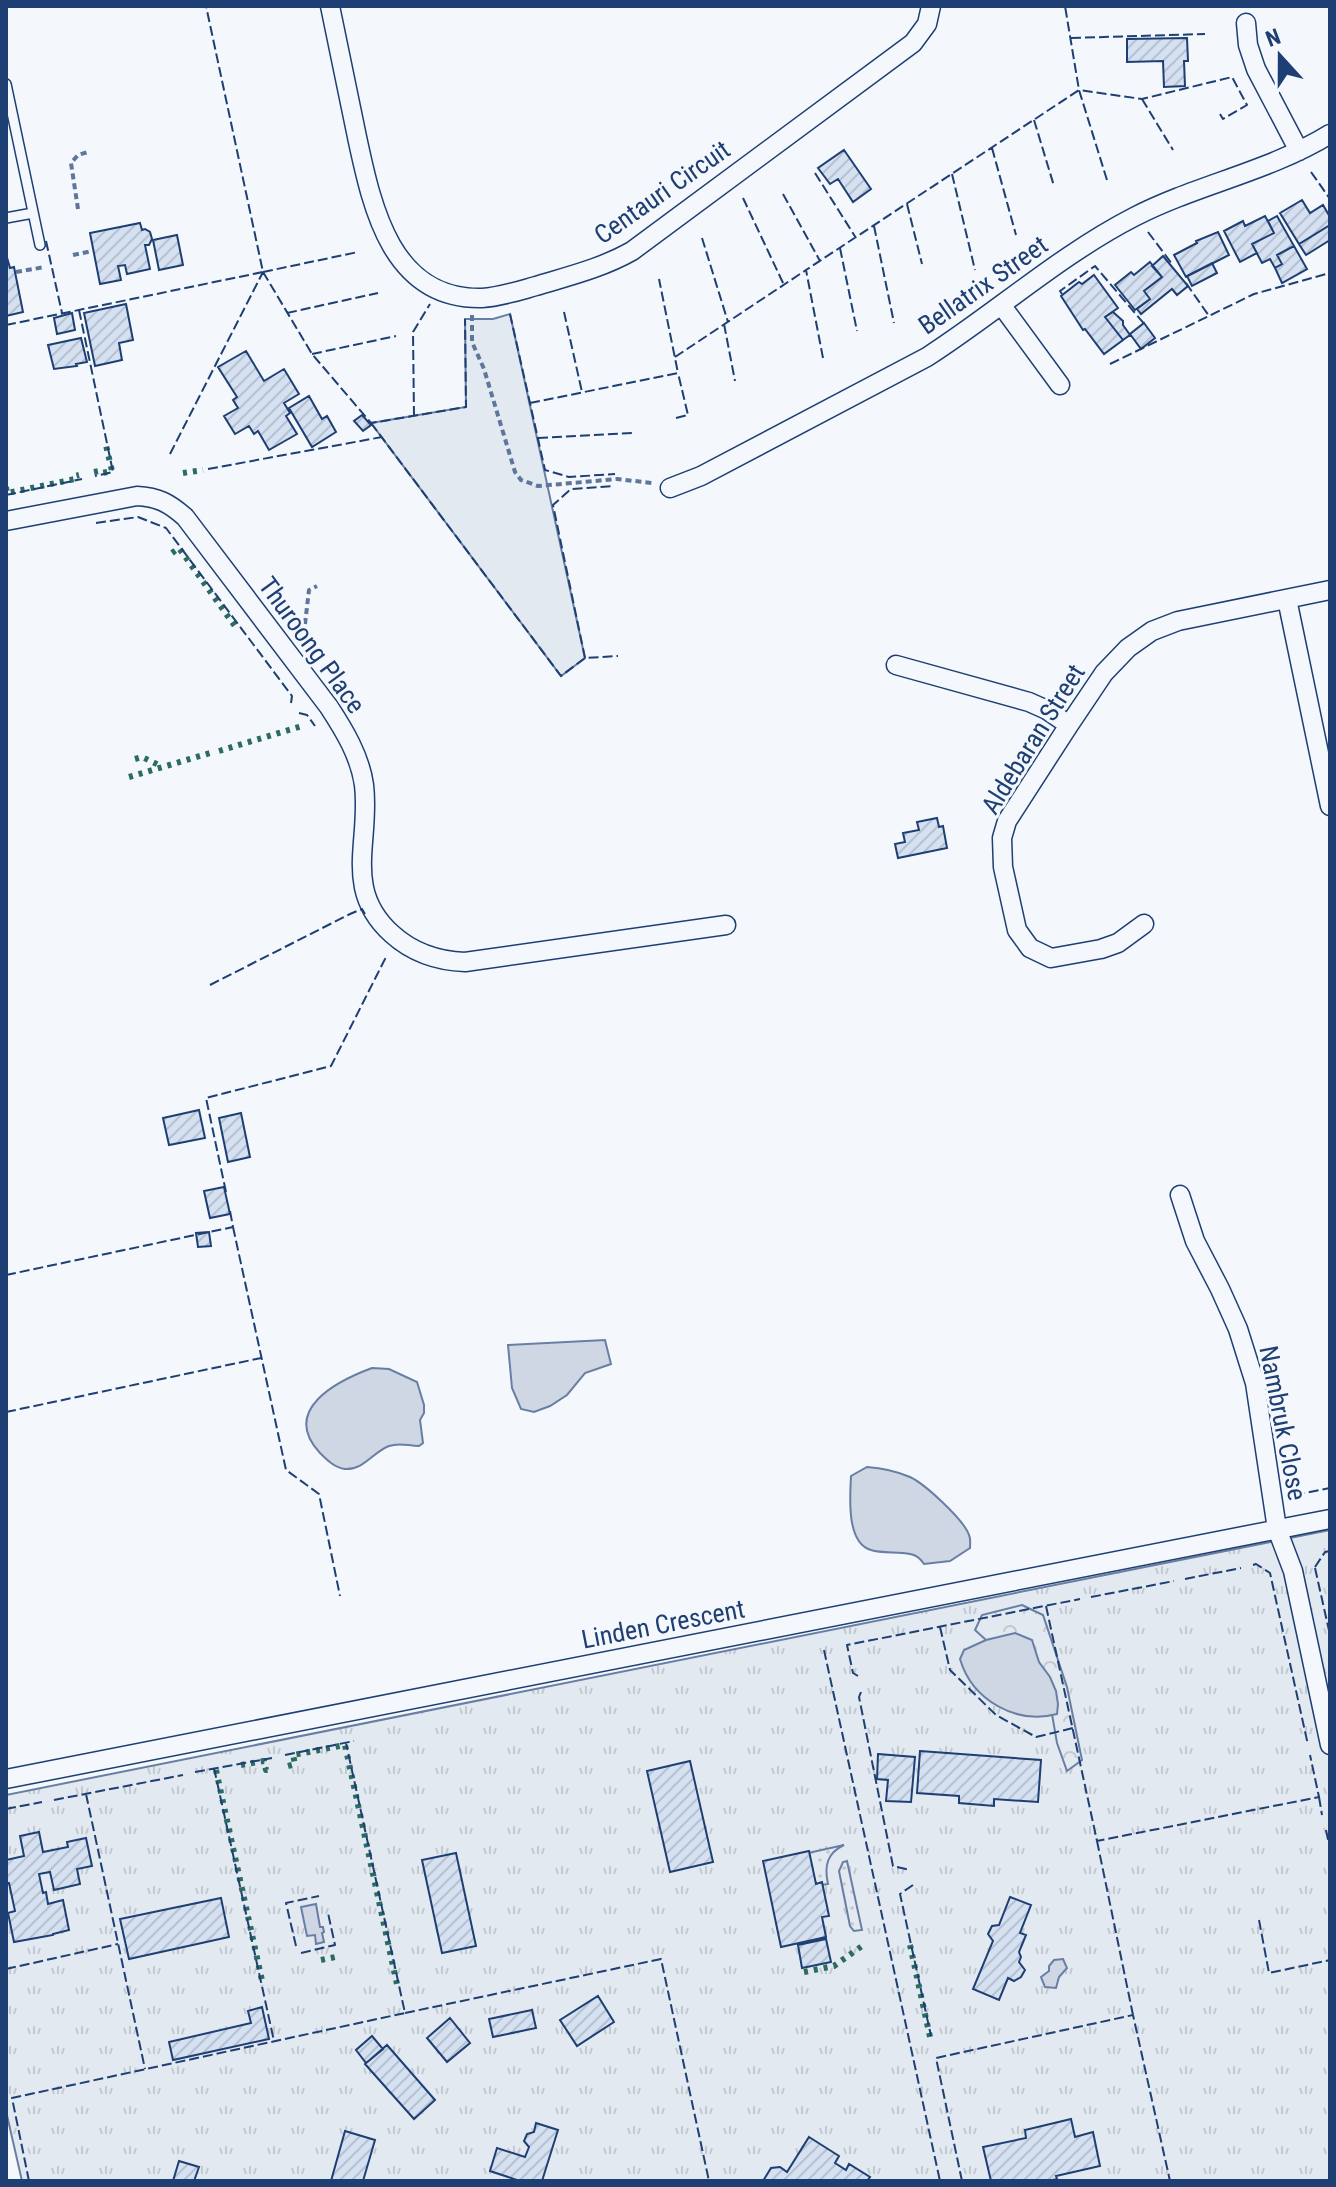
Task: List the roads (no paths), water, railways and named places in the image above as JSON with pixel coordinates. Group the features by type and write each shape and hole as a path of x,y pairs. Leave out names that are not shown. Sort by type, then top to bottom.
{"street":[{"name":"Centauri Circuit","path":"330,6 368,185 385,233 405,264 425,282 444,292 473,297 503,295 606,264 632,251 913,43 927,24 931,6"},
{"path":"1246,23 1248,45 1256,69 1299,151"},
{"name":"Bellatrix Street","path":"670,488 701,476 898,374 960,336 1080,249 1127,221 1179,197 1251,172 1330,134"},
{"path":"1002,306 1060,385"},
{"name":"Thuroong Place","path":"6,521 120,498 154,496 185,517 344,732 363,781 362,868 367,902 380,923 401,942 424,955 465,962 726,925"},
{"name":"Aldebaran Street","path":"1144,924 1118,943 1101,949 1058,958 1037,953 1024,943 1017,930 1003,867 1004,829 1104,673 1128,648 1152,631 1178,621 1330,590"},
{"path":"1287,599 1330,806"},
{"path":"896,665 1029,702 1069,725"},
{"name":"Nambruk Close","path":"1180,1195 1195,1241 1238,1329 1255,1383 1277,1529 1293,1571 1330,1745"},
{"name":"Linden Crescent","path":"6,1779 1330,1519"}],"lane":[{"path":"6,84 40,245"},
{"path":"6,218 33,213"}]}
